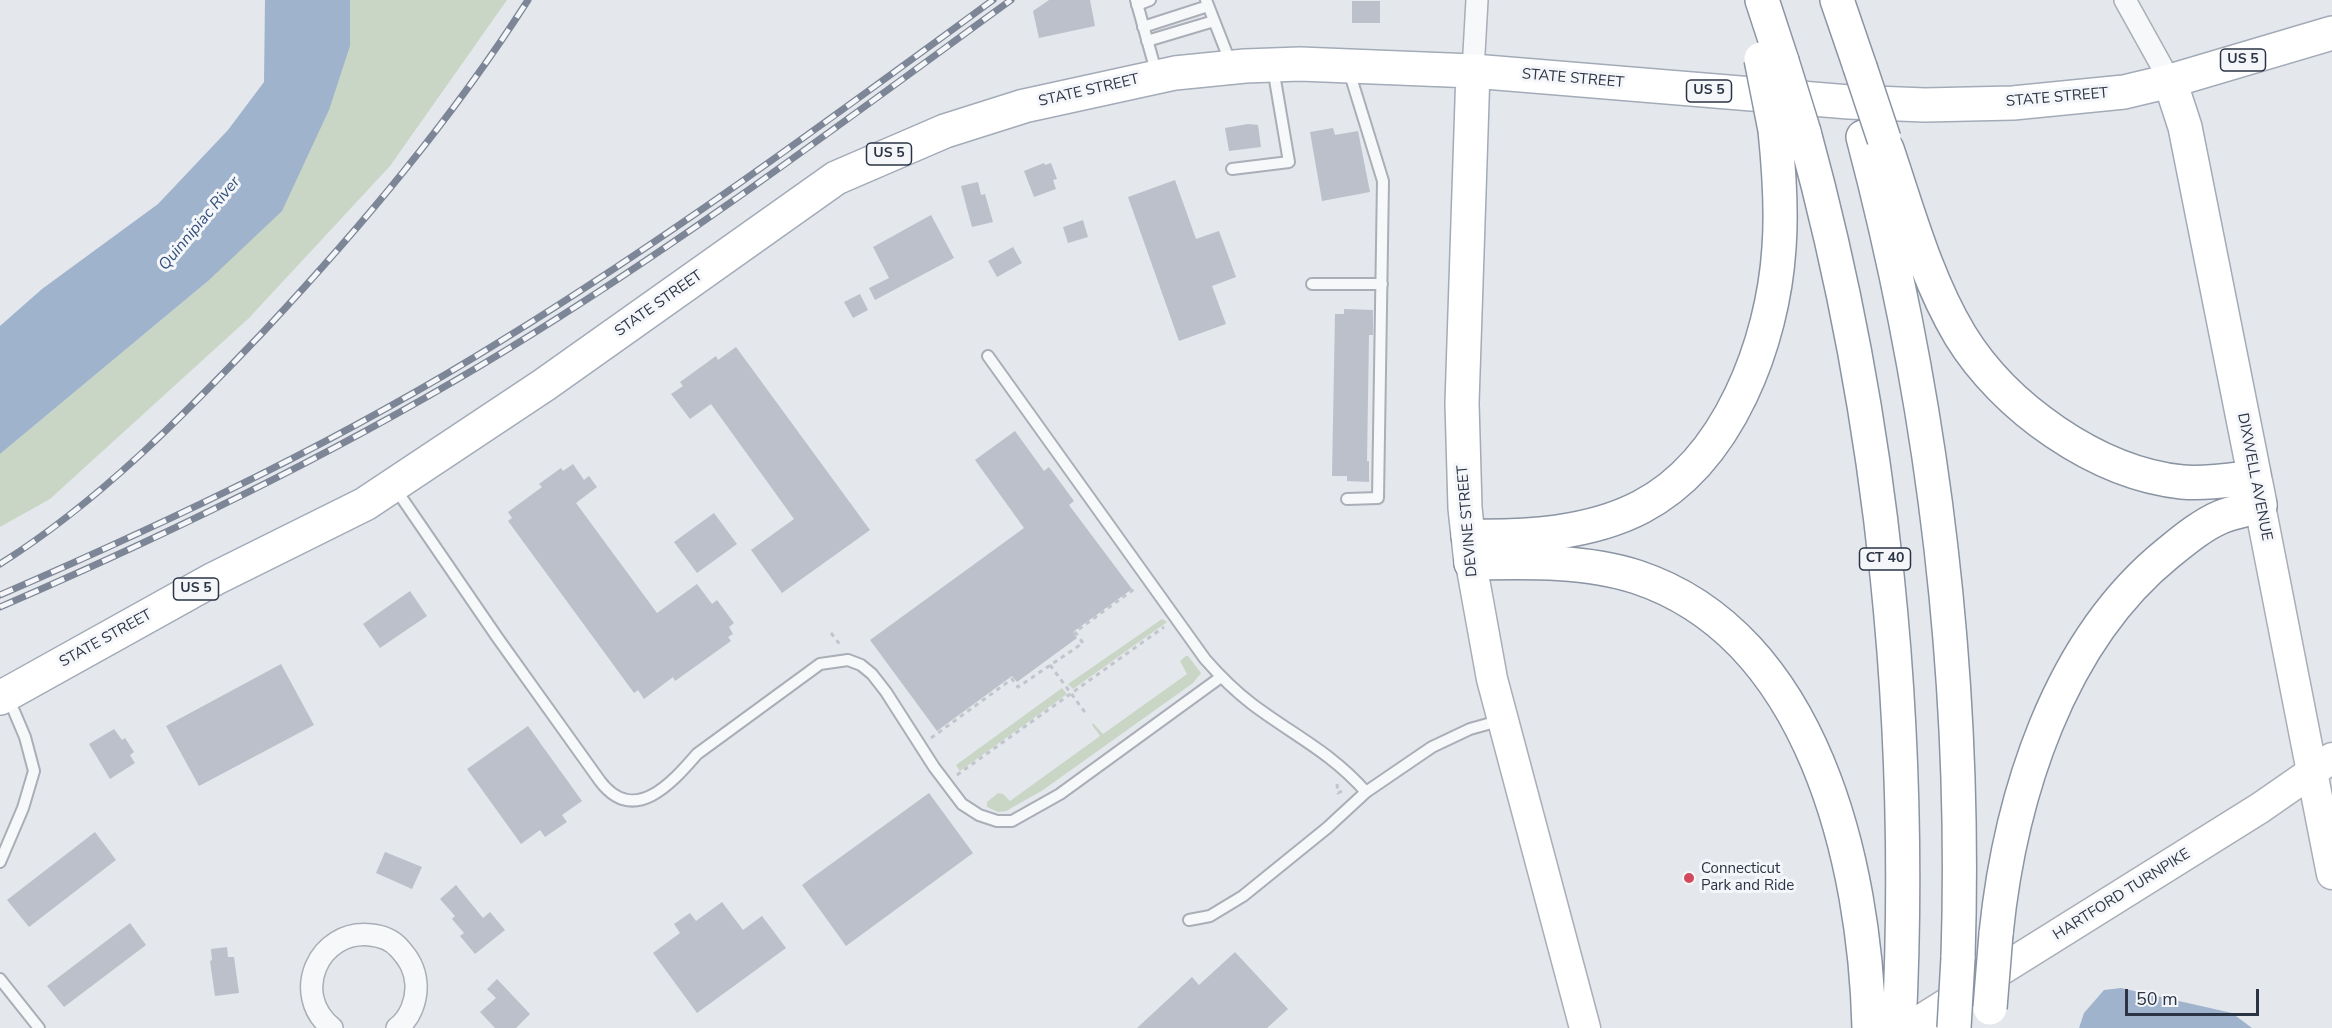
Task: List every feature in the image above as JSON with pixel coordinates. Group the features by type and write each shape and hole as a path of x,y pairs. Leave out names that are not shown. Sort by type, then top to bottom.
{"main road":[{"path":"1746,0 1771,60"},
{"path":"1469,549 1505,537 1560,531 1612,519 1642,507 1667,490 1704,452 1729,417 1747,382 1760,344 1771,297 1779,239 1779,175 1789,131 1771,60 1762,0"},
{"path":"1822,0 1851,66"},
{"path":"1837,0 1851,66 1873,138 1947,310 1960,335 1981,364 2020,404 2073,443 2130,470 2164,479 2193,483 2218,482 2257,491"},
{"name":"STATE STREET","path":"3,696 214,579 365,504 544,385 836,178 903,147 983,118 1077,93 1157,77 1272,64 1473,71 1804,99 1925,105 2071,99 2124,92 2170,81 2332,33"},
{"name":"DEVINE STREET","path":"1473,71 1461,403 1469,549 1485,649 1585,1028"},
{"name":"DIXWELL AVENUE","path":"2170,81 2185,128 2257,491 2322,765 2332,874"},
{"name":"CT 40","path":"1789,131 1831,233 1850,321 1870,444 1886,570 1900,747 1902,877 1899,1028"},
{"path":"1873,138 1895,267 1910,337 1938,508 1950,623 1957,719 1960,860 1954,1028"},
{"path":"1989,1018 1996,934 2006,862 2024,794 2054,707 2080,654 2122,597 2165,555 2257,491"},
{"path":"1469,549 1508,563 1582,567 1636,577 1696,606 1723,625 1745,647 1768,675 1795,719 1823,776 1837,814 1859,910 1866,964 1869,1021"},
{"name":"HARTFORD TURNPIKE","path":"1908,1028 2250,814 2322,765"}],"street":[{"name":"DEVINE STREET","path":"1473,71 1477,0"},
{"path":"2125,0 2170,81"},
{"path":"332,1028 316,1009 312,993 312,977 317,961 328,948 343,938 361,934 379,936 396,944 408,957 416,974 417,993 412,1010 400,1027"}],"lane":[{"path":"1150,0 1137,2 1157,77"},
{"path":"1143,27 1207,3 1233,67"},
{"path":"1148,41 1214,21"},
{"path":"1232,169 1289,162 1272,64"},
{"path":"1347,65 1383,181 1378,498 1347,499"},
{"path":"1312,284 1382,284"},
{"path":"988,356 1205,659 1221,677 1251,703 1333,759 1352,775 1366,792"},
{"path":"394,485 497,638 600,781 612,794 632,801 653,795 683,771 697,754 820,664 848,660 861,665 872,674 934,767 962,804 979,815 997,821 1012,821 1060,794 1221,677"},
{"path":"0,862 24,808 34,771 25,737 3,696"},
{"path":"1189,920 1210,916 1244,896 1327,828 1366,792 1432,747 1470,729 1502,719"},
{"path":"0,979 39,1028"}],"path":[{"path":"929,739 1012,679 1018,687 1083,642 1075,632 1138,586 1149,581"},
{"path":"1050,665 1087,716"}],"green space":[{"path":"350,0 507,0 390,166 249,318 50,499 0,527 0,454 208,281 350,46"},
{"path":"1162,619 1167,622 1073,689 1068,684"},
{"path":"1186,656 1201,673 1193,683 1043,790 1006,811 998,812 987,807 987,802 998,793 1003,794 1010,801 1100,736 1092,725 1093,723 1103,734 1187,674 1180,661"},
{"path":"1062,688 1067,694 960,771 956,765"}],"water":[{"name":"Quinnipiac River","path":"265,0 350,0 350,46 329,110 282,211 208,281 0,454 0,326 42,289 158,204 228,130 264,82"},
{"path":"2121,988 2232,1013 2252,1028 2079,1028 2084,1013 2104,990"}],"building":[{"path":"1049,0 1090,0 1095,26 1039,38 1033,11"},
{"path":"1352,1 1380,1 1380,23 1352,23"},
{"path":"1248,124 1258,125 1261,147 1229,151 1225,128"},
{"path":"1333,128 1335,135 1358,131 1370,192 1322,201 1310,132"},
{"path":"1044,163 1045,165 1051,163 1057,179 1053,180 1056,189 1034,197 1024,171"},
{"path":"1175,180 1196,239 1219,231 1236,277 1212,286 1226,324 1179,341 1128,197"},
{"path":"978,182 981,195 985,194 993,222 972,227 961,186"},
{"path":"931,215 954,258 875,300 869,288 889,278 873,247"},
{"path":"1083,220 1088,237 1068,243 1063,227"},
{"path":"1013,247 1022,263 997,277 988,261"},
{"path":"860,294 868,310 853,318 844,302"},
{"path":"1344,309 1373,310 1373,335 1369,335 1367,461 1369,461 1369,482 1347,481 1347,476 1332,476 1335,314 1344,314"},
{"path":"736,347 870,530 782,593 751,550 794,519 711,404 690,419 671,394 683,386 680,382 716,356 718,360"},
{"path":"1015,431 1044,471 1049,467 1074,501 1069,505 1132,589 1073,632 1077,638 1017,682 1012,676 937,731 870,640 1024,528 975,460"},
{"path":"573,464 584,480 589,476 597,487 576,503 657,613 697,584 712,604 717,600 734,623 729,627 733,634 728,637 731,641 675,681 673,677 644,699 638,690 634,693 508,521 512,518 508,512 542,487 539,484 561,468 563,471"},
{"path":"714,513 737,544 697,573 674,542"},
{"path":"410,591 427,616 380,648 363,624"},
{"path":"281,664 314,725 199,786 166,726"},
{"path":"528,726 582,801 562,815 567,822 545,837 540,830 521,844 467,769"},
{"path":"114,729 122,740 125,738 134,752 130,755 135,763 110,779 89,744"},
{"path":"929,793 973,853 846,946 802,885"},
{"path":"95,832 116,860 29,927 7,900"},
{"path":"385,852 422,867 412,889 376,873"},
{"path":"456,885 483,918 490,912 505,930 475,954 460,936 464,933 452,919 455,916 440,899"},
{"path":"722,902 743,930 762,916 786,948 697,1013 653,953 680,933 674,924 690,913 696,921"},
{"path":"130,923 146,945 64,1007 47,986"},
{"path":"227,947 228,957 234,957 239,993 215,996 210,961 212,960 211,949"},
{"path":"1235,952 1288,1009 1267,1028 1137,1028 1192,977 1199,985"},
{"path":"497,979 530,1014 516,1028 495,1028 480,1012 496,998 487,989"}],"railway":[{"path":"0,564 72,513 140,455 265,330 336,252 437,130 528,0"},
{"path":"0,595 257,476 444,376 567,299 691,217 993,0"},
{"path":"0,607 130,549 258,487 385,421 508,349 700,224 1011,0"}],"place":[{"name":"Connecticut Park and Ride","path":"1689,878"}]}
